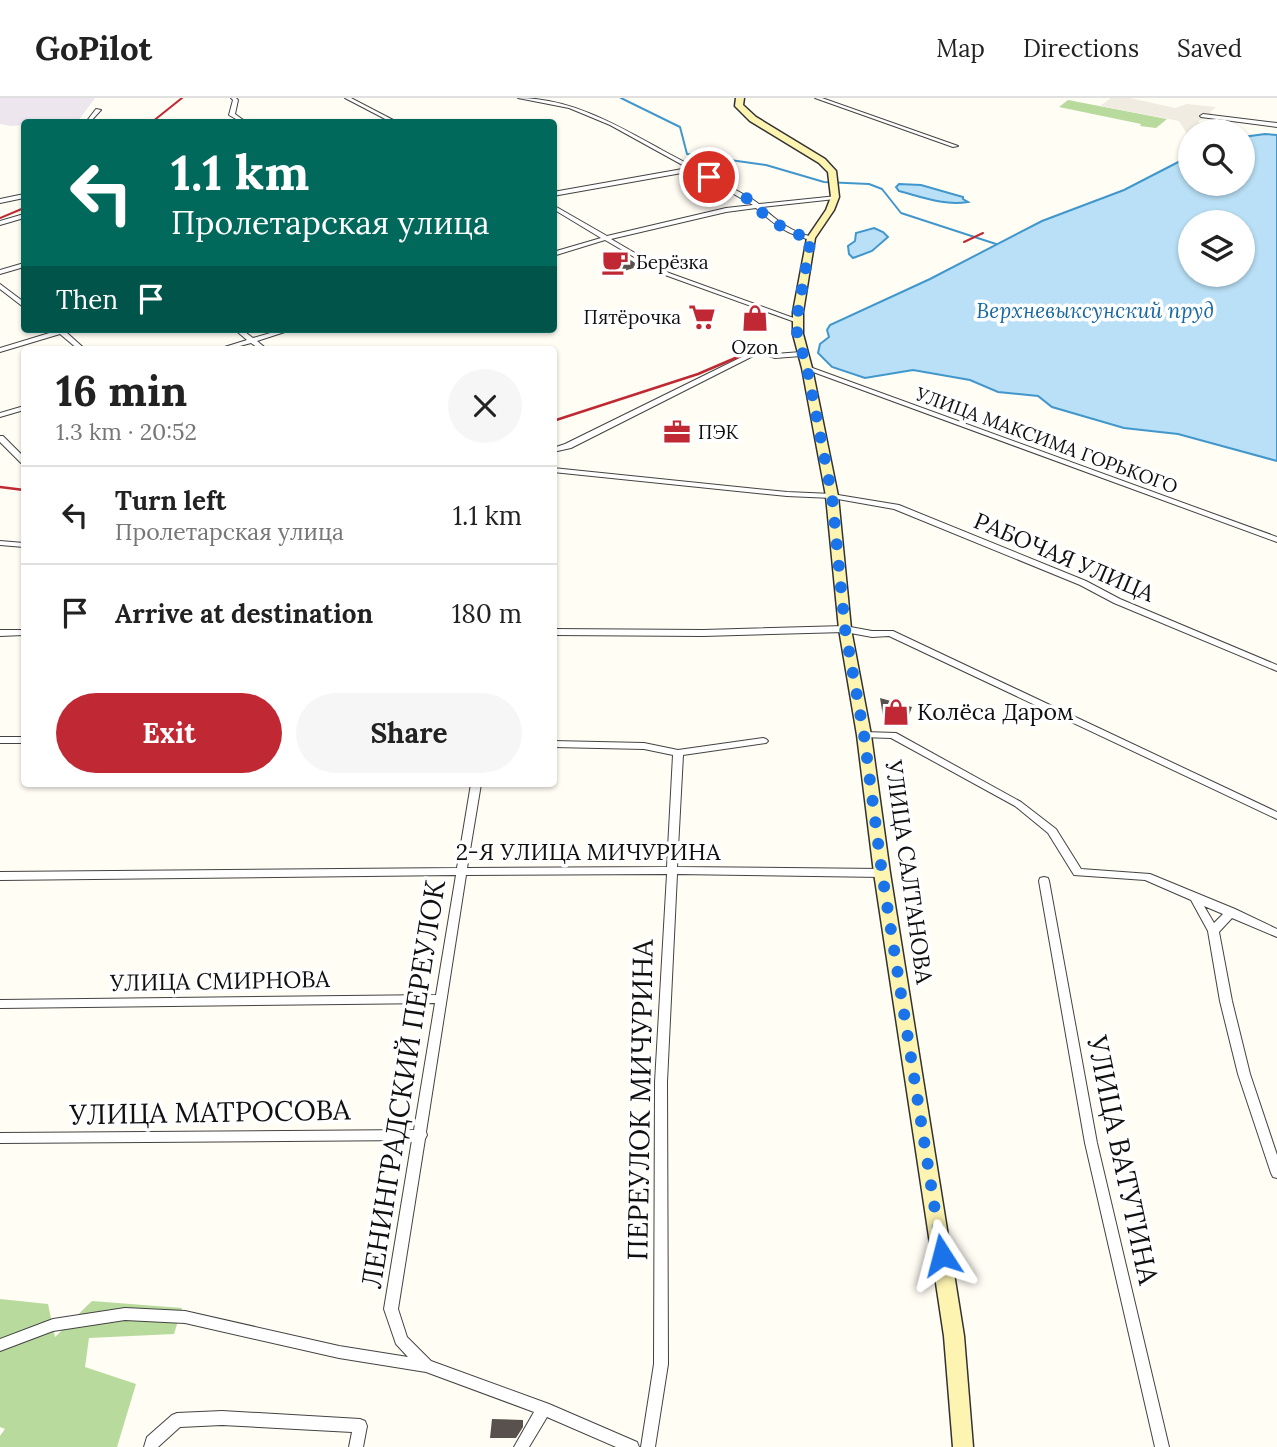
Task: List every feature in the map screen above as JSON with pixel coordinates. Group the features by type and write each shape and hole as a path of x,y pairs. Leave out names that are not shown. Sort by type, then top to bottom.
{"main road":[{"path":"740,98 739,106 753,119 828,166 834,187"},
{"name":"УЛИЦА САЛТАНОВА","path":"834,187 830,210 811,238 797,321 801,354 807,368 832,496 845,629 864,735 882,873 954,1336 963,1447"}],"street":[{"path":"233,98 236,100 232,115 237,119"},
{"path":"347,98 385,119"},
{"path":"520,98 570,107 612,124 758,206 760,211 789,232 811,238"},
{"path":"817,98 955,146"},
{"path":"90,119 98,110"},
{"path":"1203,116 1277,125"},
{"path":"1264,123 1277,119"},
{"path":"557,193 693,169"},
{"path":"557,253 606,237 758,206 834,187"},
{"path":"0,201 21,196"},
{"path":"557,209 667,274 797,321"},
{"path":"0,223 21,217"},
{"path":"0,272 21,266"},
{"path":"0,286 21,303"},
{"path":"0,350 50,333"},
{"path":"63,333 78,346"},
{"path":"242,333 260,346"},
{"path":"232,346 277,333"},
{"path":"557,449 568,446 758,351 775,356 801,354"},
{"name":"УЛИЦА МАКСИМА ГОРЬКОГО","path":"807,368 1277,540"},
{"path":"0,415 21,409"},
{"path":"0,438 21,458"},
{"name":"РАБОЧАЯ УЛИЦА","path":"557,470 832,496 896,507 1083,583 1117,601 1277,668"},
{"path":"0,543 21,545"},
{"path":"557,632 703,633 845,629 872,634 890,633 1277,816"},
{"path":"0,633 21,633"},
{"path":"864,735 893,734 1018,804 1052,831 1077,872 1146,877 1277,933"},
{"path":"0,740 21,740"},
{"path":"557,744 644,746 678,752 763,741"},
{"name":"ПЕРЕУЛОК МИЧУРИНА","path":"648,1447 661,1364 661,1083 678,752"},
{"name":"ЛЕНИНГРАДСКИЙ ПЕРЕУЛОК","path":"426,1366 401,1340 391,1309 476,787"},
{"name":"2-Я УЛИЦА МИЧУРИНА","path":"0,876 673,870 882,873"},
{"name":"УЛИЦА ВАТУТИНА","path":"1044,881 1091,1143 1162,1447"},
{"path":"1194,897 1213,932 1244,1074 1277,1173"},
{"path":"1213,932 1231,912"},
{"name":"УЛИЦА СМИРНОВА","path":"0,1004 440,999"},
{"name":"УЛИЦА МАТРОСОВА","path":"0,1138 421,1135"},
{"path":"0,1346 53,1325 125,1314 185,1317 339,1352 426,1366 544,1409 632,1447"},
{"path":"522,1447 544,1409"},
{"path":"151,1447 152,1442 177,1420 222,1418 360,1426 356,1447"}],"shaded area":[{"path":"0,98 95,98 79,119 21,119 21,125 0,124"},
{"path":"1111,98 1130,98 1175,108 1187,104 1216,107 1210,112 1214,115 1203,119 1178,121 1100,106"}],"green space":[{"path":"1068,100 1167,119 1156,128 1140,126 1141,124 1059,107"},
{"path":"0,1299 48,1304 55,1337 92,1301 182,1308 174,1334 89,1338 85,1367 136,1384 117,1447 0,1447 0,1436 5,1429 0,1427"}],"water":[{"name":"Верхневыксунский пруд","path":"1255,135 1277,135 1277,461 1178,434 1124,428 1052,407 1038,396 998,392 970,380 913,370 865,378 832,367 818,353 820,344 829,337 827,330 830,325 930,279 1042,221 1124,190 1178,162 1178,196 1255,196"},
{"path":"899,184 921,185 963,197 968,202 950,203 925,198 899,191 896,187"},
{"path":"874,228 888,237 872,251 853,258 849,254 848,246 855,241 856,233"}],"building":[{"name":"Берёзка","path":"621,254 640,266 621,272 601,260"},
{"name":"Колёса Даром","path":"880,698 912,707 908,718 884,722"},
{"path":"492,1419 523,1420 523,1427 516,1438 490,1438"}],"waterway":[{"path":"621,98 680,127 687,154 766,165 824,182 869,184 882,189 901,213 996,244"}],"railway":[{"path":"156,119 182,98"},
{"path":"0,218 21,209"},
{"path":"964,242 983,233"},
{"path":"557,420 698,374 740,356"},
{"path":"0,487 21,490"}],"place":[{"name":"Берёзка","path":"615,262"},
{"name":"Пятёрочка","path":"702,317"},
{"name":"Ozon","path":"755,318"},
{"name":"ПЭК","path":"677,432"},
{"name":"Колёса Даром","path":"896,712"}],"route":[{"path":"709,177 750,200 760,211 789,232 811,238 798,312 797,334 807,368 832,496 845,629 864,735 882,873 942,1255"}]}
